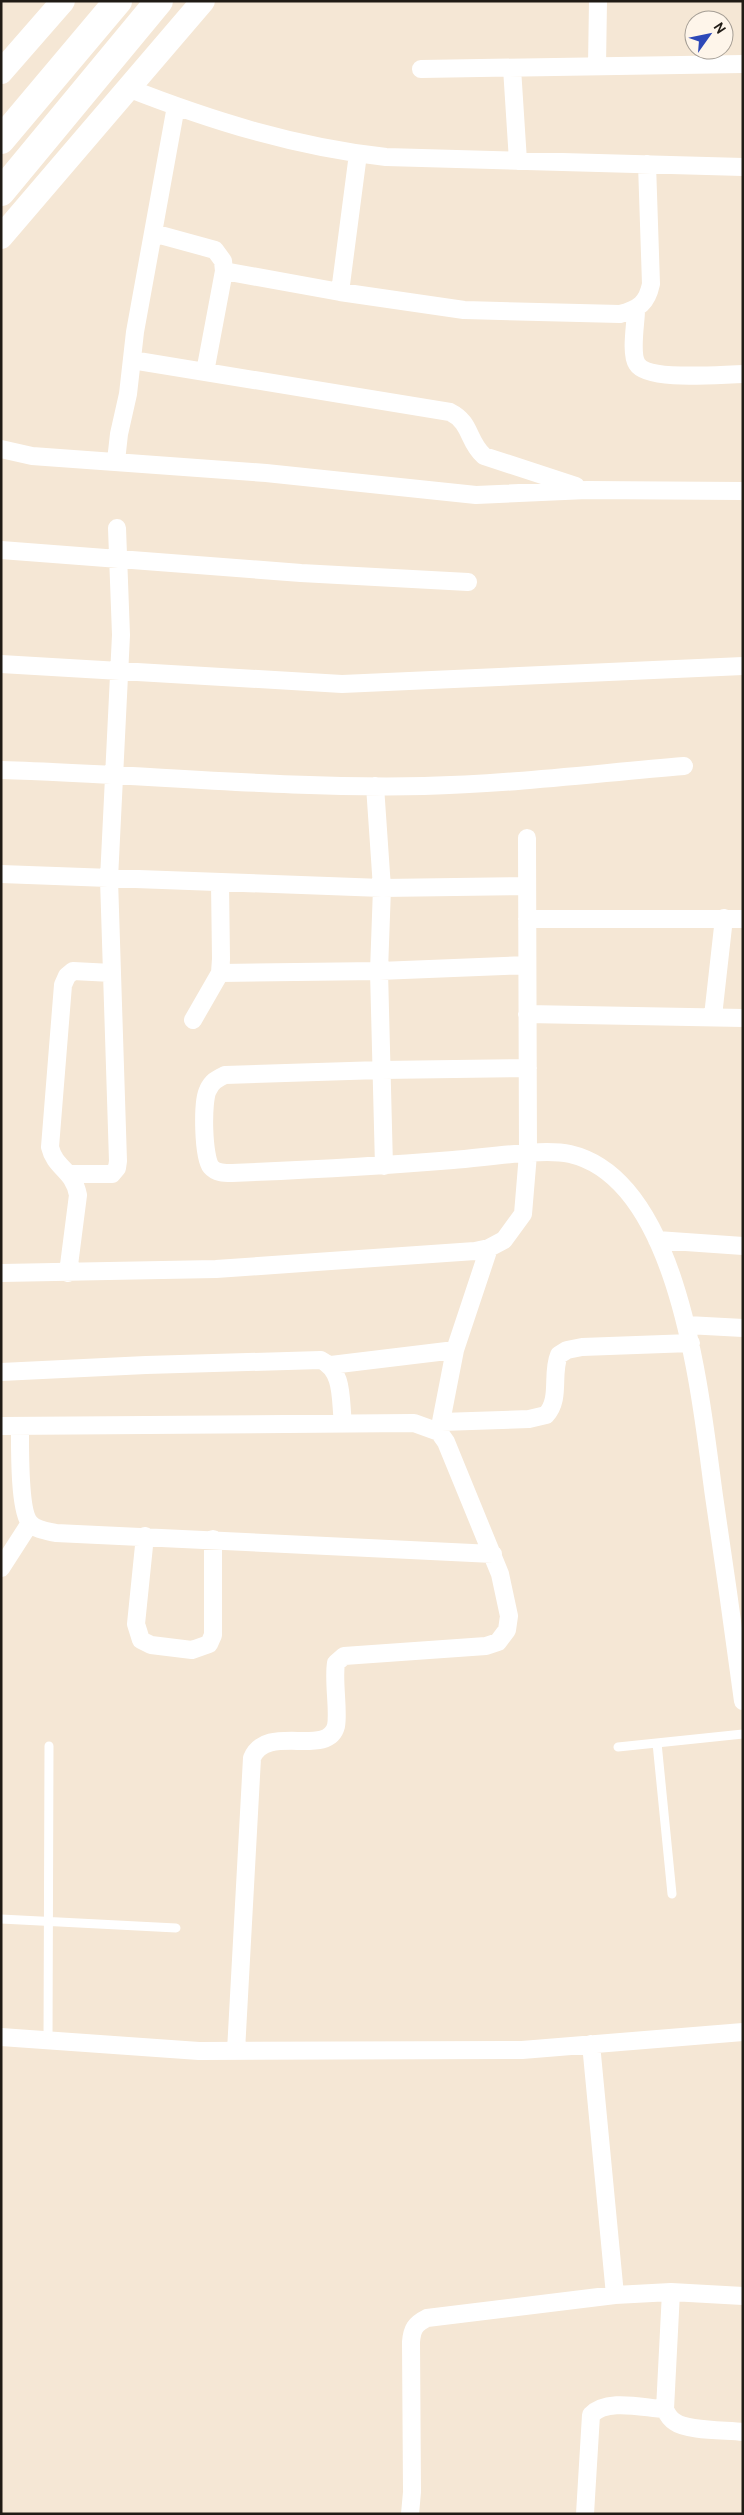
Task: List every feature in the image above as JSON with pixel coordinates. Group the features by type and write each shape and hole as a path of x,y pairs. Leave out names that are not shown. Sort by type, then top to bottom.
{"highway":[{"path":"1,140 118,1"},
{"path":"1,192 159,1"}],"street":[{"path":"1,72 63,1"},
{"path":"1,237 203,1"},
{"path":"597,66 598,1"},
{"path":"421,69 743,64"},
{"path":"512,68 518,161"},
{"path":"128,88 176,106 290,142 358,154 386,157 743,167"},
{"path":"116,461 135,332 176,106"},
{"path":"340,292 358,154"},
{"path":"224,271 340,292 494,312 620,314 636,310 648,297 651,284 647,164"},
{"path":"153,233 215,250 223,261 224,271 205,372"},
{"path":"636,310 634,355 637,365 647,372 663,375 743,374"},
{"path":"132,360 450,412 461,417 466,424 476,449 484,456 587,490"},
{"path":"1,449 32,456 266,472 476,495 587,490 743,490"},
{"path":"70,1174 104,1176 112,1174 117,1168 109,879 112,774 120,635 117,528"},
{"path":"1,550 117,560 468,582"},
{"path":"1,664 118,673 342,684 743,666"},
{"path":"1,770 375,786 425,786 517,781 684,766"},
{"path":"375,786 382,888 379,971 384,1166"},
{"path":"1,1274 216,1269 475,1251 489,1248 504,1240 523,1214 528,1154 526,838"},
{"path":"1,874 382,888 527,886"},
{"path":"192,1020 220,973 222,959 220,882"},
{"path":"713,1016 724,918"},
{"path":"527,919 743,919"},
{"path":"220,973 379,971 527,965"},
{"path":"68,1273 78,1195 75,1182 70,1174 52,1157 50,1146 63,985 67,976 73,971 112,973"},
{"path":"527,1014 743,1018"},
{"path":"528,1068 225,1075 214,1080 207,1090 204,1102 206,1160 212,1168 220,1173 384,1166 528,1154 568,1154 591,1162 617,1179 636,1204 657,1240 687,1326 737,1611 743,1701"},
{"path":"657,1240 743,1246"},
{"path":"236,2051 252,1758 256,1748 266,1742 319,1740 329,1735 336,1726 336,1663 344,1656 474,1648 498,1642 507,1630 509,1616 506,1597 493,1554 440,1427 455,1350 489,1248"},
{"path":"687,1326 743,1328"},
{"path":"1,1426 414,1423 440,1427 530,1419 546,1415 554,1403 555,1364 558,1355 568,1350 582,1347 691,1343"},
{"path":"331,1365 455,1350"},
{"path":"1,1372 321,1360 331,1365 338,1377 343,1423"},
{"path":"20,1426 24,1509 30,1524 41,1530 56,1533 213,1539 493,1554"},
{"path":"1,1568 30,1524"},
{"path":"145,1536 136,1624 137,1633 141,1640 150,1645 192,1650 209,1644 213,1635 213,1539"},
{"path":"1,2037 199,2051 522,2050 743,2032"},
{"path":"591,2044 615,2294"},
{"path":"671,2292 665,2409 675,2423 743,2432"},
{"path":"410,2514 412,2492 411,2342 412,2331 417,2324 427,2318 615,2294 671,2292 743,2296"},
{"path":"585,2514 591,2415 597,2408 607,2406 665,2409"}],"lane":[{"path":"618,1747 743,1734"},
{"path":"657,1743 672,1894"},
{"path":"48,2040 47,1922 50,1746"},
{"path":"1,1919 176,1928"}]}
